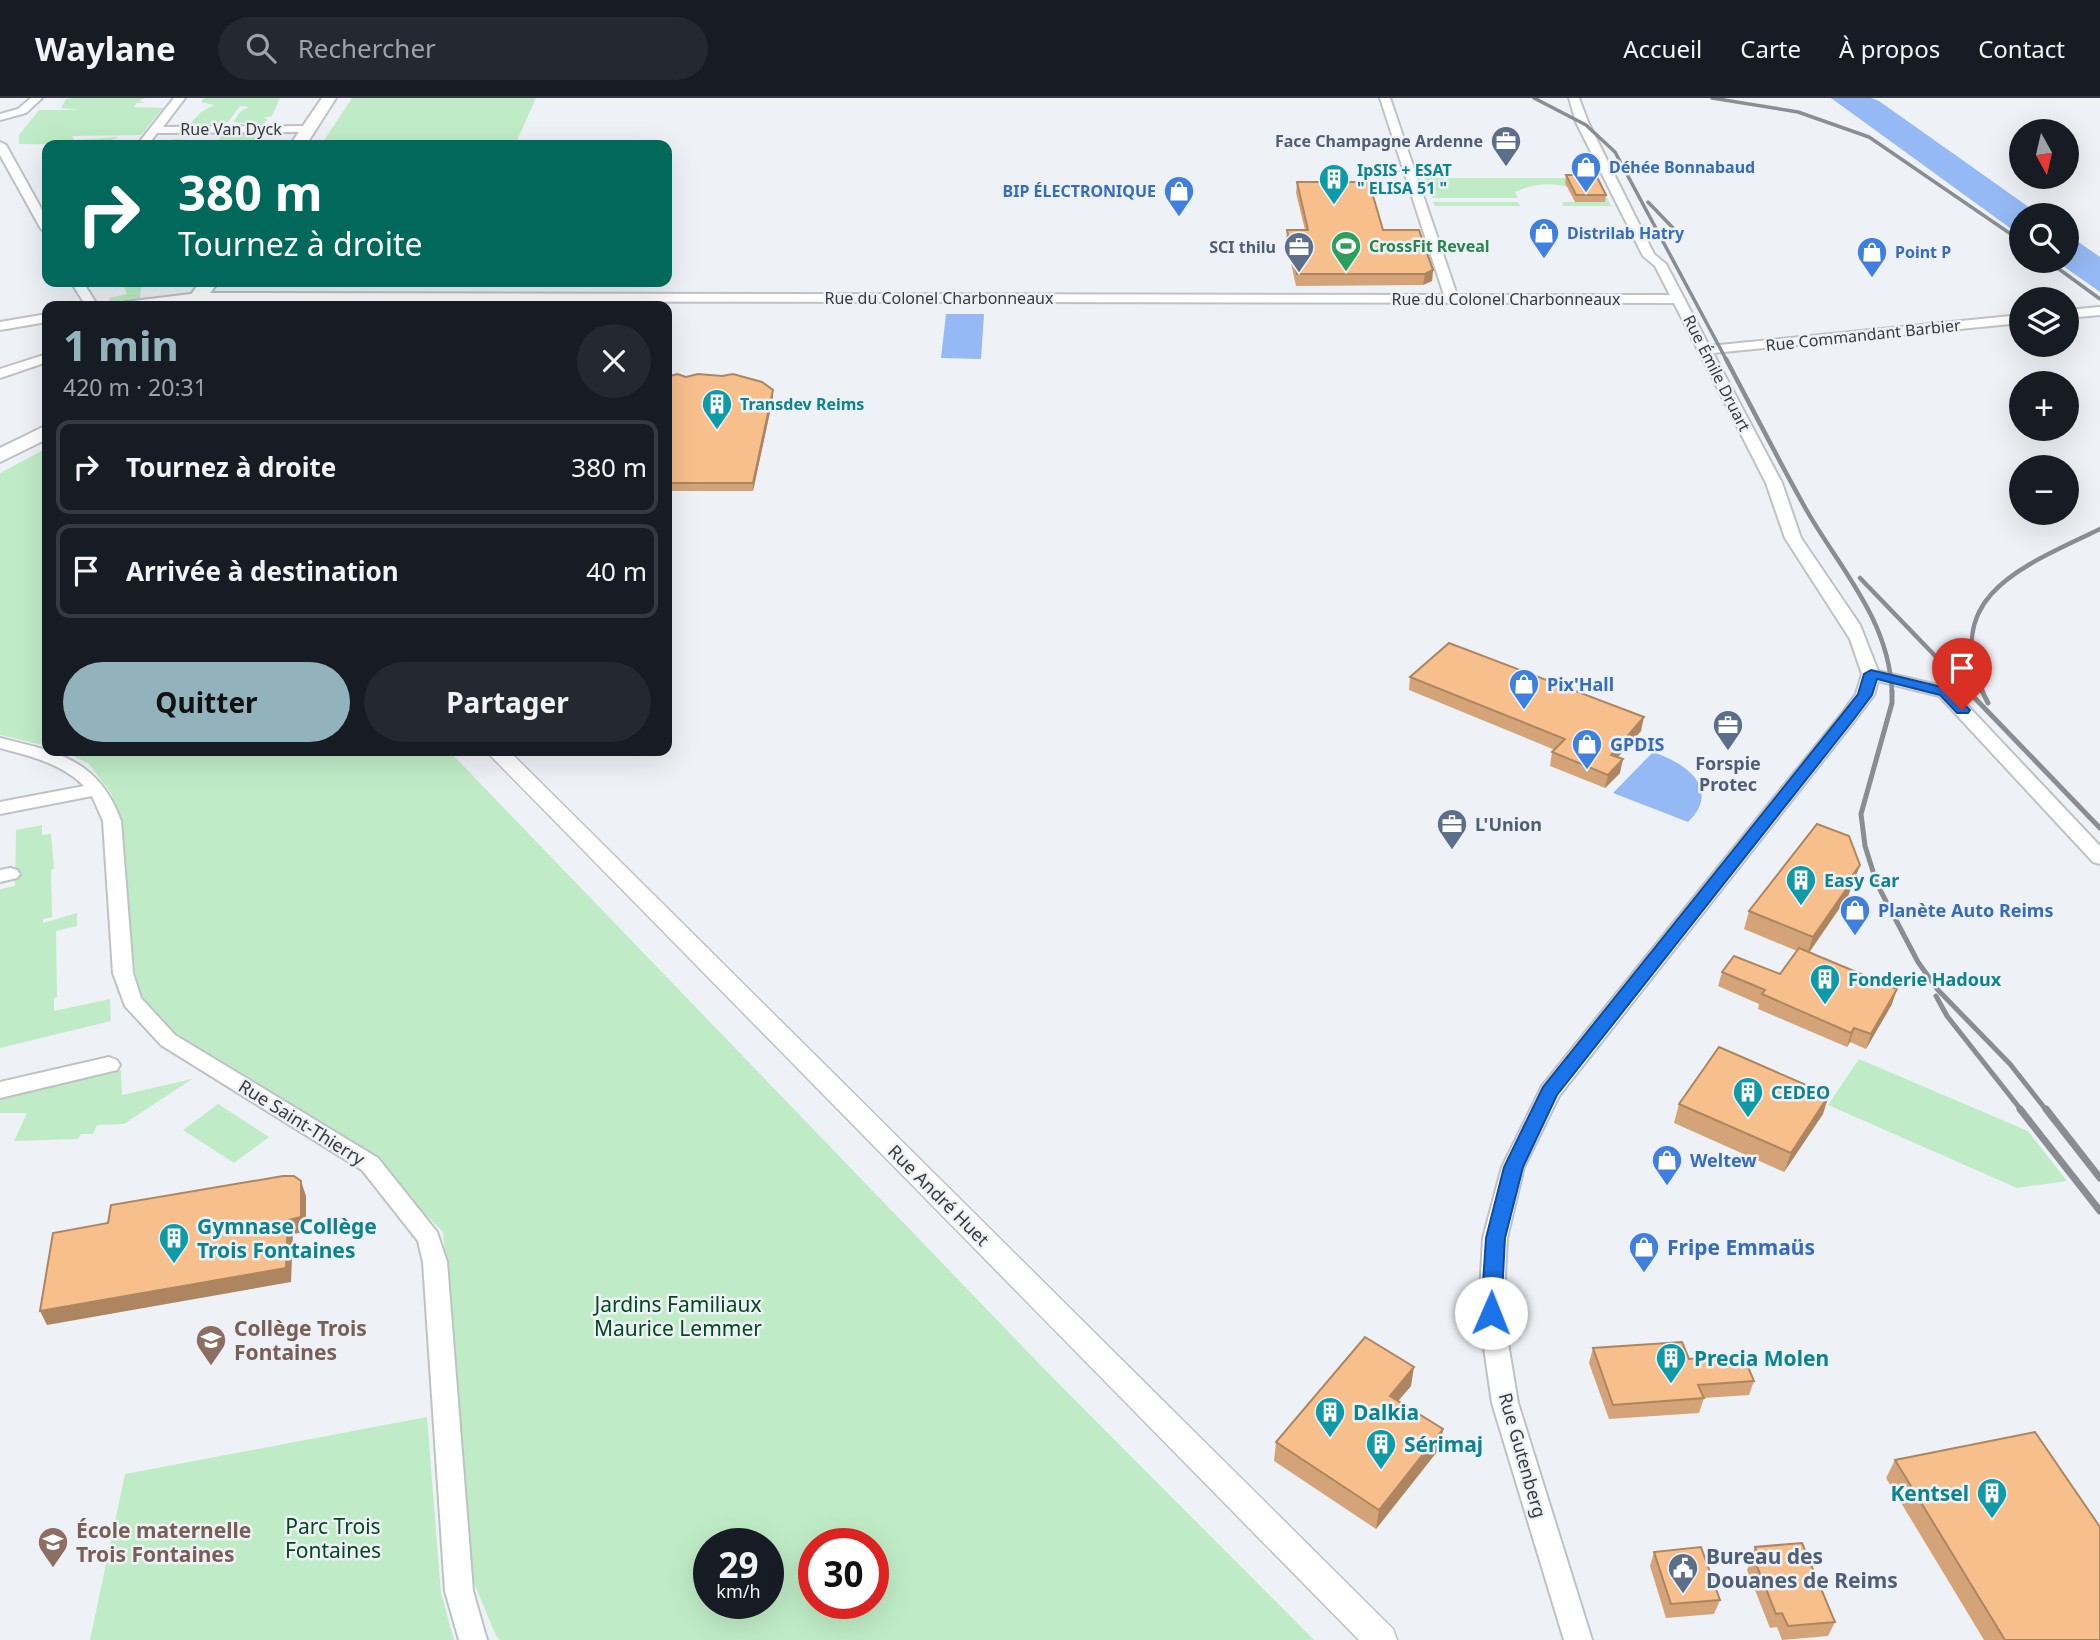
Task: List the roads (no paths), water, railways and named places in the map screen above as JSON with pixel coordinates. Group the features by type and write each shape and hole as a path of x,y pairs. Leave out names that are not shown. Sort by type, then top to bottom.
{"main road":[{"path":"301,140 329,98"},
{"path":"0,456 42,434"}],"street":[{"path":"0,117 22,111 37,98"},
{"path":"146,140 180,98"},
{"path":"1385,98 1452,299"},
{"name":"Rue Émile Druart","path":"1574,98 1583,118 1582,122 1649,256 1660,264 1774,483 1783,491 1839,596 1861,644 1871,674"},
{"name":"Rue Van Dyck","path":"154,130 309,129"},
{"path":"0,145 42,220"},
{"path":"29,195 42,195"},
{"name":"Rue du Colonel Charbonneaux","path":"614,301 1679,299"},
{"path":"2079,313 2100,311"},
{"path":"0,326 42,319"},
{"name":"Rue Commandant Barbier","path":"1704,350 2009,320"},
{"path":"0,374 42,360"},
{"path":"1871,674 1945,692 2100,858"},
{"name":"Rue Gutenberg","path":"1578,1640 1505,1403 1491,1313 1495,1238 1513,1167 1550,1091 1849,716 1865,695 1871,674"},
{"name":"Rue Saint-Thierry","path":"2,745 42,756"},
{"name":"Rue Saint-Thierry","path":"43,756 81,771 107,802 112,821 123,973 132,1000 168,1040 345,1146 370,1164 429,1238 435,1262 459,1591 473,1640"},
{"name":"Rue André Huet","path":"502,756 1381,1640"},
{"path":"0,808 97,789"},
{"path":"0,1090 109,1065"}],"water":[{"path":"1831,98 1871,98 1879,101 2023,203 2009,203 2009,227"},
{"path":"2079,242 2100,257 2100,292 2073,273 2079,273"},
{"path":"946,314 984,314 981,359 941,358"},
{"path":"1653,752 1688,770 1701,788 1702,799 1698,810 1688,822 1613,793"}],"railway":[{"path":"1534,98 1586,125 1615,152 1727,361"},
{"path":"1712,98 1798,112 1869,137 2009,233"},
{"path":"1648,202 1673,228"},
{"path":"2064,273 2100,299"},
{"path":"1726,359 1807,511 1873,619 1889,666 1892,692"},
{"path":"1983,692 1973,658 1973,630 1982,607 1998,587 2020,571 2100,529"},
{"path":"1860,578 1970,692"},
{"path":"1968,691 2100,828"},
{"path":"1982,691 1988,703"},
{"path":"1892,692 1892,703 1861,814 1865,846 1877,884 1918,962 1938,990 2010,1064 2047,1111"},
{"path":"1936,996 1947,1016 2022,1111"},
{"path":"2020,1109 2100,1211"},
{"path":"2046,1109 2100,1178"}],"place":[{"name":"Face Champagne Ardenne","path":"1506,168"},
{"name":"Déhée Bonnabaud","path":"1586,194"},
{"name":"IpSIS + ESAT \" ELISA 51 \"","path":"1334,206"},
{"name":"BIP ÉLECTRONIQUE","path":"1179,218"},
{"name":"Distrilab Hatry","path":"1544,260"},
{"name":"CrossFit Reveal","path":"1346,273"},
{"name":"SCI thilu","path":"1299,274"},
{"name":"Point P","path":"1872,279"},
{"name":"Transdev Reims","path":"717,431"},
{"name":"Pix'Hall","path":"1524,711"},
{"name":"Forspie Protec","path":"1728,752"},
{"name":"GPDIS","path":"1587,771"},
{"name":"L'Union","path":"1452,851"},
{"name":"Easy Car","path":"1801,907"},
{"name":"Planète Auto Reims","path":"1855,937"},
{"name":"Fonderie Hadoux","path":"1825,1006"},
{"name":"CEDEO","path":"1748,1119"},
{"name":"Weltew","path":"1667,1187"},
{"name":"Gymnase Collège Trois Fontaines","path":"174,1265"},
{"name":"Fripe Emmaüs","path":"1644,1274"},
{"name":"Collège Trois Fontaines","path":"211,1367"},
{"name":"Precia Molen","path":"1671,1385"},
{"name":"Dalkia","path":"1330,1439"},
{"name":"Sérimaj","path":"1381,1471"},
{"name":"Kentsel","path":"1992,1520"},
{"name":"École maternelle Trois Fontaines","path":"53,1569"},
{"name":"Bureau des Douanes de Reims","path":"1683,1595"}],"park label":[{"name":"Jardins Familiaux Maurice Lemmer","path":"678,1316"},
{"name":"Parc Trois Fontaines","path":"333,1538"}]}
